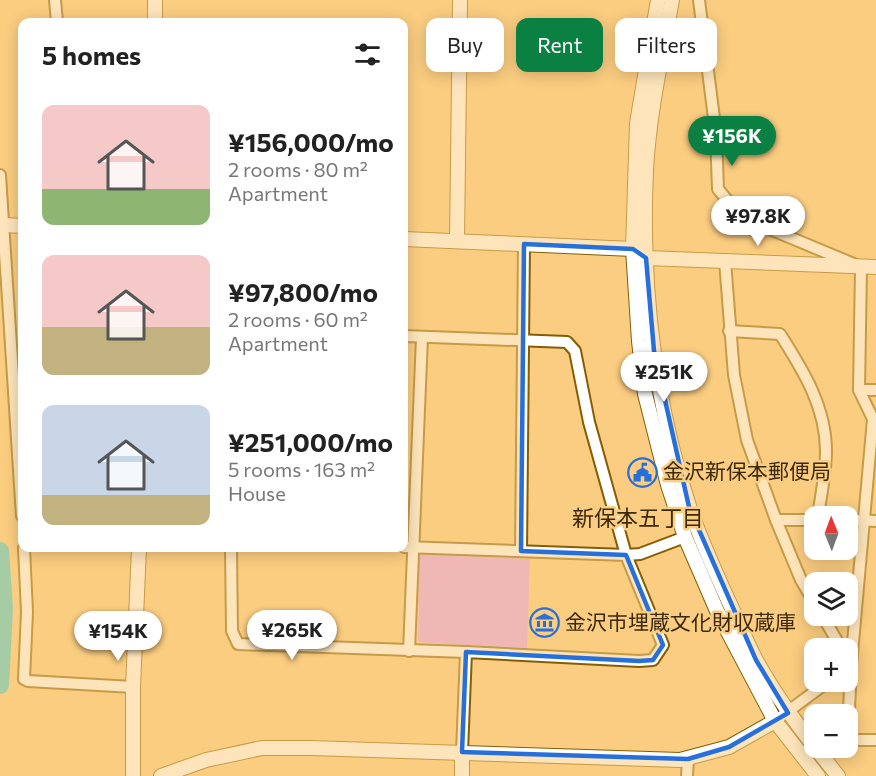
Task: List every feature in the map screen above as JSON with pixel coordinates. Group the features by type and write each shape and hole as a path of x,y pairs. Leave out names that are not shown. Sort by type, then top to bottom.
{"street":[{"path":"55,0 57,18"},
{"path":"155,0 155,18"},
{"path":"457,241 460,0"},
{"path":"658,0 636,123 633,249 645,394 668,485 685,537 717,611 775,721 818,776"},
{"path":"672,0 657,85 646,169 646,258 654,351 670,441 689,507 707,555 756,660 804,733"},
{"path":"699,0 716,134 718,189 741,217 861,267"},
{"path":"0,175 18,363"},
{"path":"4,225 18,226"},
{"path":"408,239 633,249 646,258 876,267"},
{"path":"520,551 524,244"},
{"path":"724,261 734,375 747,440 776,520 804,574"},
{"path":"855,572 864,520 873,419 859,390 861,267"},
{"path":"729,331 780,334 805,373 823,418 826,451 819,506"},
{"path":"231,552 232,631 238,644 653,660 663,645 626,555 590,422 575,351 567,342 408,336"},
{"path":"410,651 409,547 422,337"},
{"path":"859,390 876,390"},
{"path":"776,520 804,520"},
{"path":"858,520 876,520"},
{"path":"409,547 626,555 640,554 685,537"},
{"path":"24,552 27,612 24,679 133,687"},
{"path":"133,776 133,687 139,552"},
{"path":"462,776 466,652"},
{"path":"161,776 206,760 262,748 688,759 729,747 789,713 815,692"},
{"path":"858,740 876,740"},
{"path":"824,758 838,776"},
{"path":"687,776 688,759"}],"highlighted area":[{"path":"524,244 633,249 646,258 654,351 689,507 756,660 788,713 729,747 688,759 462,752 466,652 639,661 653,660 663,645 626,555 521,551"}],"shaded area":[{"path":"419,553 530,559 527,649 418,642"}],"waterway":[{"path":"0,551 4,608 0,685"}],"place":[{"name":"金沢新保本郵便局","path":"642,472"},
{"name":"金沢市埋蔵文化財収蔵庫","path":"544,623"}],"district":[{"name":"新保本五丁目","path":"638,518"}]}
